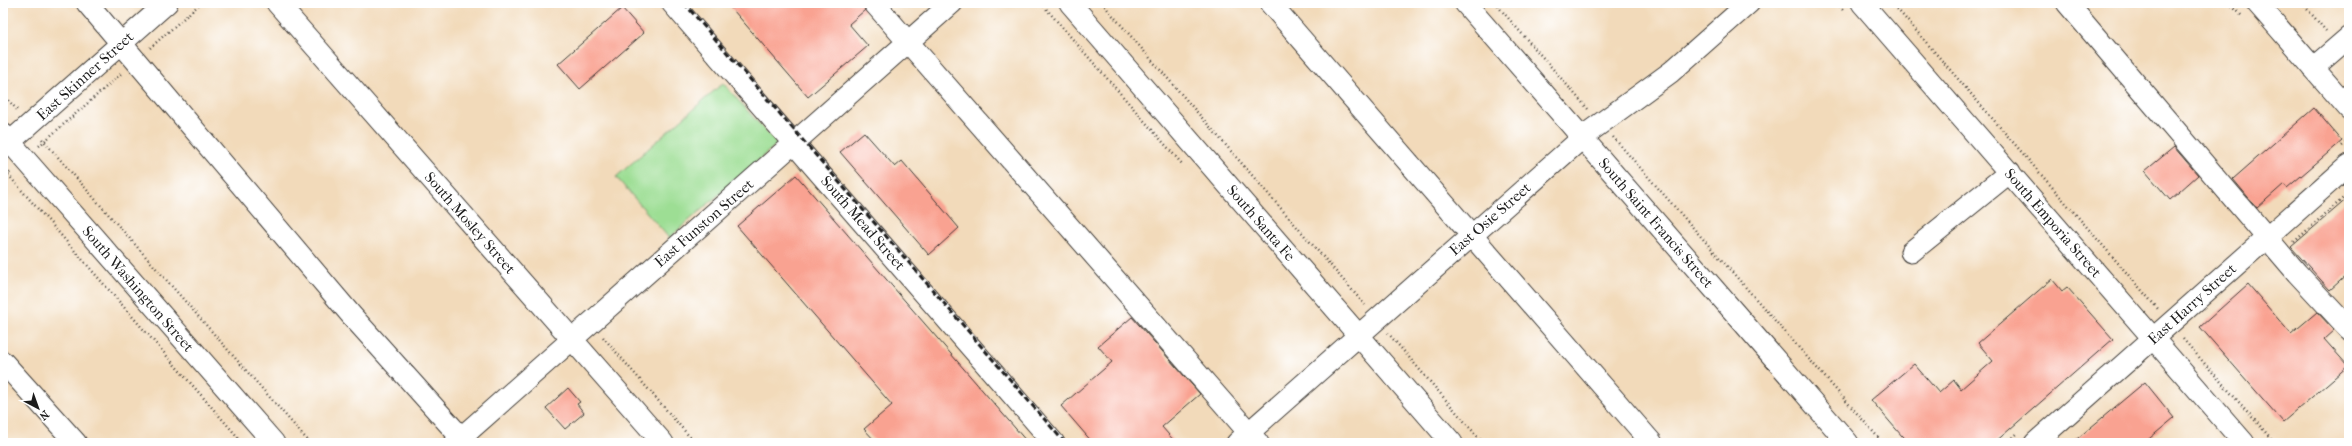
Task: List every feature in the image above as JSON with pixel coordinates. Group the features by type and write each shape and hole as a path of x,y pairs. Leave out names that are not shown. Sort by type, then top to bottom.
{"street":[{"path":"87,3 137,60 352,316 461,441"},
{"name":"East Skinner Street","path":"5,142 30,125 167,3"},
{"name":"South Mosley Street","path":"277,3 663,443"},
{"name":"South Mead Street","path":"672,3 1054,443"},
{"path":"874,3 1248,440"},
{"name":"East Funston Street","path":"461,441 952,3"},
{"name":"South Santa Fe","path":"1070,3 1452,443"},
{"path":"1270,3 1652,443"},
{"name":"South Saint Francis Street","path":"1465,3 1848,443"},
{"name":"East Osie Street","path":"1248,440 1358,335 1582,138 1671,72 1749,3"},
{"name":"South Emporia Street","path":"1862,3 2244,443"},
{"path":"2066,3 2297,274 2349,329"},
{"path":"2257,3 2349,109"},
{"path":"2313,68 2349,37"},
{"name":"South Washington Street","path":"5,142 24,159 274,443"},
{"name":"East Harry Street","path":"2043,440 2154,338 2349,165"},
{"path":"1911,252 2010,172"},
{"path":"3,362 76,443"}],"path":[{"path":"3,178 201,3"},
{"path":"1102,3 1483,443"},
{"path":"1495,3 1883,443"},
{"path":"1892,3 2158,309"},
{"path":"3,94 310,443"},
{"path":"3,169 243,443"},
{"path":"602,335 695,443"},
{"path":"2184,339 2274,443"}],"green space":[{"path":"723,83 777,144 669,238 616,177"}],"building":[{"path":"727,3 862,3 865,10 849,24 868,46 808,97"},
{"path":"622,8 644,33 580,89 558,64"},
{"path":"2314,108 2342,141 2287,188 2284,184 2257,208 2233,179"},
{"path":"864,132 895,167 902,161 959,228 929,255 840,152"},
{"path":"2174,147 2198,175 2170,200 2145,171"},
{"path":"796,175 1028,443 877,443 864,429 892,405 737,226"},
{"path":"2349,197 2349,273 2330,290 2291,247"},
{"path":"2052,279 2062,291 2067,287 2113,339 1994,443 1908,443 1871,400 1914,364 1939,393 1954,380 1961,389 1993,361 1978,343"},
{"path":"2248,284 2291,334 2317,312 2334,330 2324,339 2348,366 2283,422 2200,327"},
{"path":"1132,317 1200,394 1162,427 1176,443 1093,443 1061,406 1112,362 1098,346"},
{"path":"2145,382 2174,418 2144,443 2072,443"},
{"path":"568,388 580,402 577,404 584,413 565,429 546,408"}],"railway":[{"path":"684,3 1065,443"}]}
